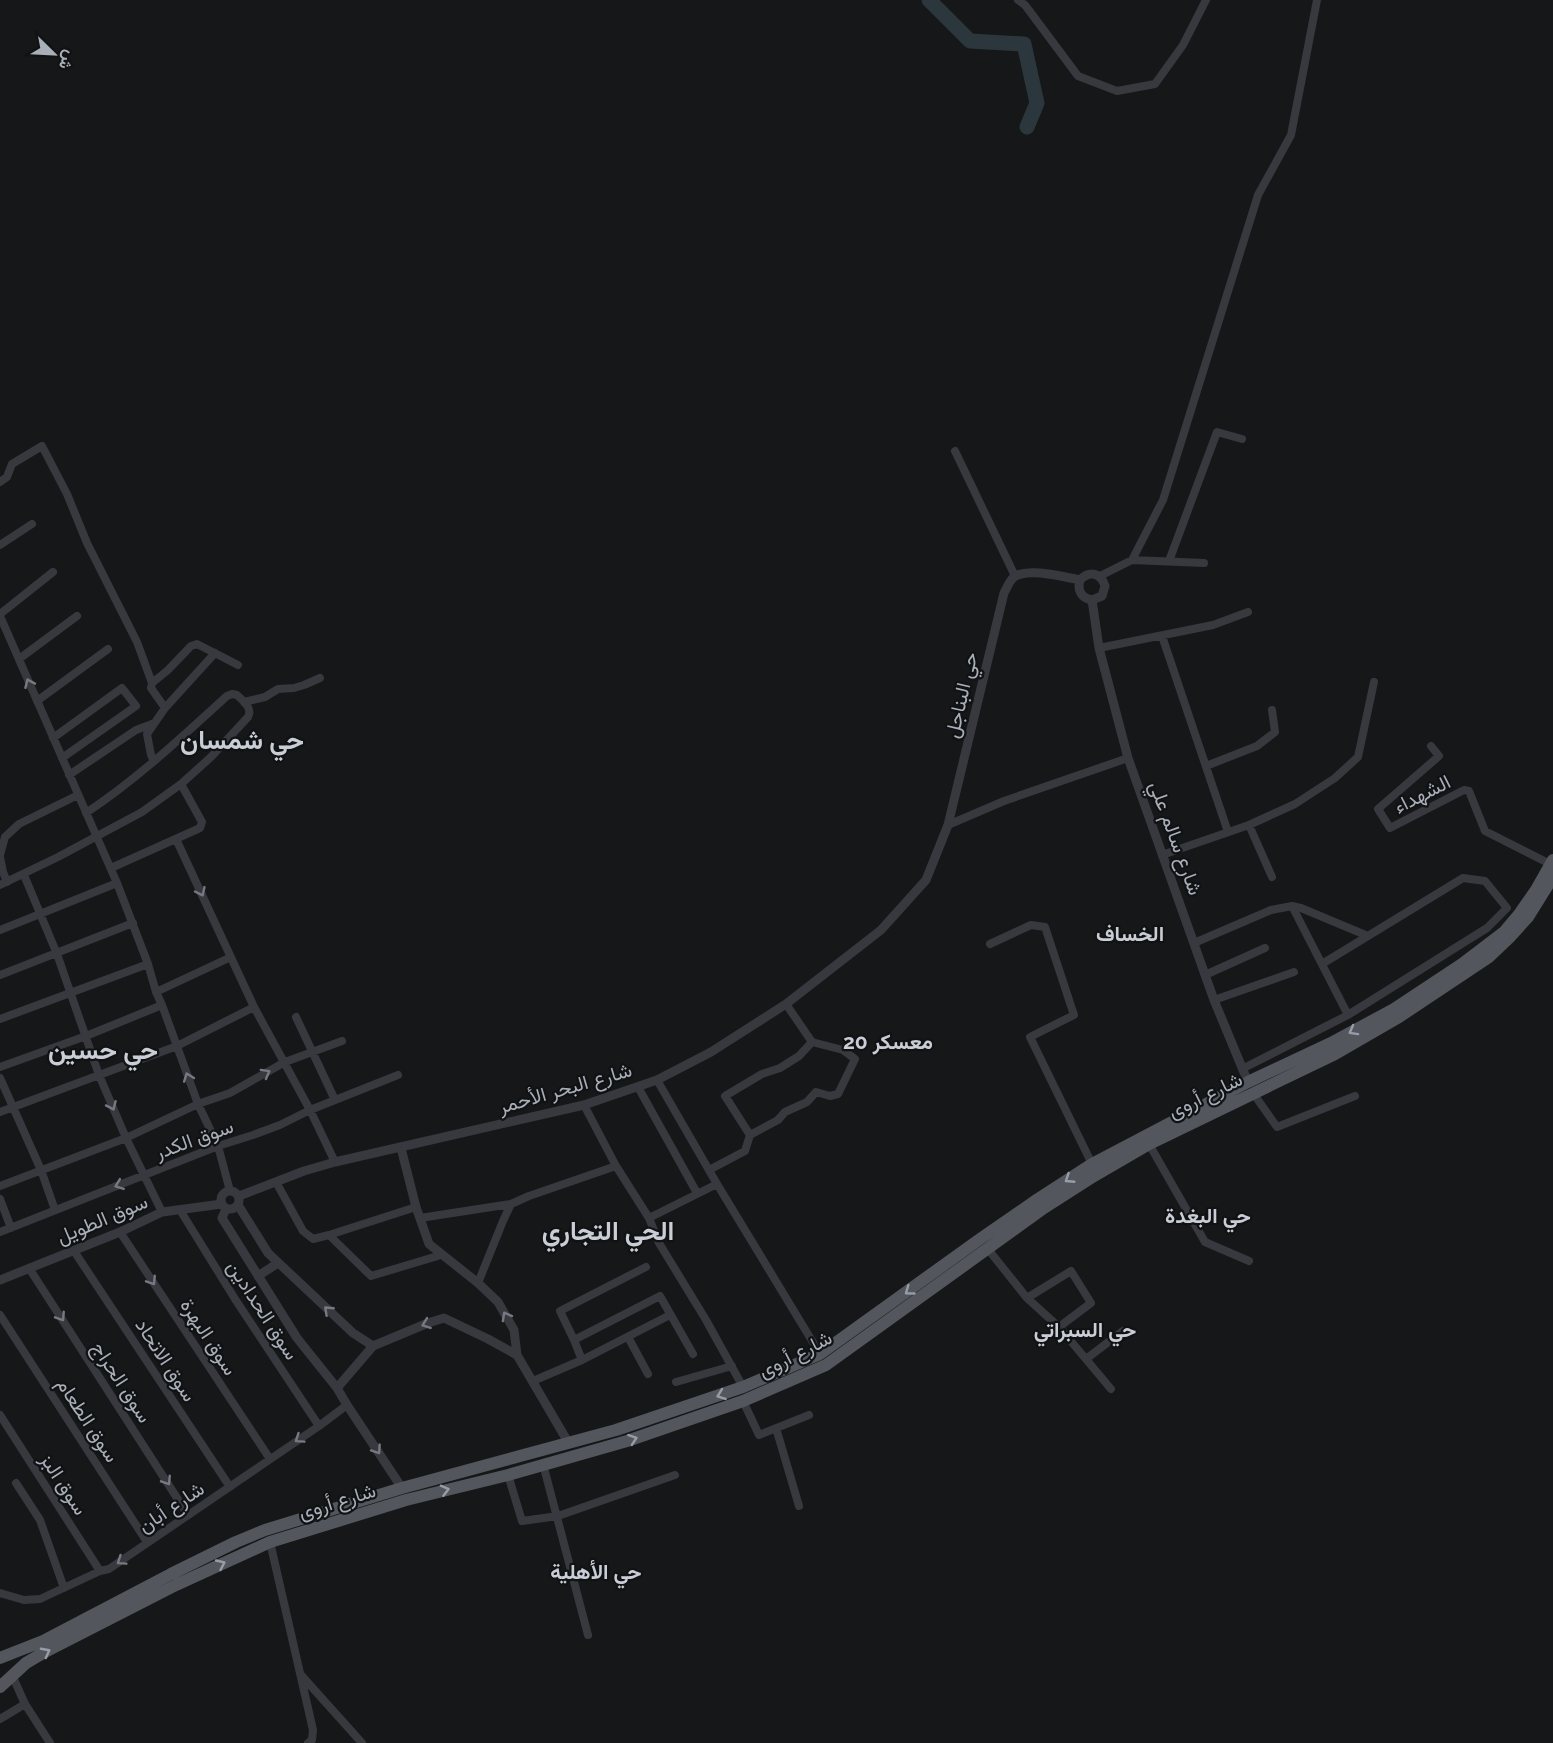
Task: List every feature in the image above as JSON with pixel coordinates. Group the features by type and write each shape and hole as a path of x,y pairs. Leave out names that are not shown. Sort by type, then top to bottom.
{"main road":[{"name":"شارع أروى","path":"984,1244 1149,1144 1394,1009 1462,964 1504,932 1552,867"},
{"name":"شارع أروى","path":"404,1494 508,1475 627,1441 743,1401 823,1360 984,1244 1038,1198 1092,1164 1250,1087"},
{"name":"شارع أروى","path":"0,1658 43,1641 236,1542 268,1536 568,1442 616,1430 823,1360"},
{"path":"568,1442 576,1454"},
{"name":"شارع أروى","path":"0,1687 26,1663 43,1653 268,1536"}],"street":[{"path":"1018,0 1025,5 1078,76 1117,91 1155,84 1183,45 1206,0"},
{"path":"1131,560 1163,500 1258,195 1291,135 1317,0"},
{"path":"1169,561 1217,432 1242,439"},
{"path":"0,482 6,477 12,464 42,446 67,494 87,543 137,642 152,683 151,688 165,708"},
{"path":"955,451 1015,576 1024,573 1040,573 1080,580 1089,574 1100,576 1131,560 1204,563"},
{"path":"0,545 32,524"},
{"path":"53,572 0,615 111,868 198,1104 218,1146 236,1197 268,1253 353,1334 373,1346"},
{"name":"حي البناجل","path":"948,825 1004,593 1015,576"},
{"path":"1080,580 1082,596 1092,600 1097,599 1105,591 1100,576"},
{"name":"شارع سالم علي","path":"1092,600 1100,648 1128,758 1214,1000 1250,1087"},
{"path":"1100,648 1213,626 1248,612"},
{"path":"19,659 77,616"},
{"path":"1162,636 1228,832"},
{"path":"152,683 191,646 197,644 238,665"},
{"path":"37,701 108,649"},
{"path":"154,761 147,734 152,724 215,653"},
{"path":"244,702 265,697 279,689 294,688 320,678"},
{"path":"1162,855 1249,825 1295,804 1335,778 1358,757 1374,682"},
{"path":"53,738 122,688 136,706 62,758"},
{"path":"78,795 19,824 5,837 0,856 3,883 24,875 142,812 181,784 211,757 248,717 250,709 237,695 226,696 154,761 86,813"},
{"path":"1206,766 1257,746 1275,732 1272,710"},
{"path":"69,775 136,730 152,724"},
{"name":"الشهداء","path":"1431,746 1438,756 1378,809 1390,828 1464,790 1469,791 1485,831 1552,867"},
{"path":"948,825 1004,801 1128,758"},
{"path":"111,868 200,828 202,822 181,784"},
{"name":"شارع البحر الأحمر","path":"236,1197 304,1171 335,1162 584,1106 657,1080 711,1052 786,1004 881,930 926,880 948,825"},
{"path":"1249,825 1272,877"},
{"path":"176,839 254,1007 285,1062 335,1162"},
{"path":"24,875 57,954 99,1075 162,1212"},
{"path":"1242,1069 1348,1015 1487,928 1508,908 1485,881 1463,878 1322,964"},
{"path":"0,930 117,883"},
{"path":"1292,906 1348,1015"},
{"path":"1194,943 1271,910 1292,906 1368,936"},
{"path":"0,975 133,923"},
{"path":"990,944 1031,925 1045,927 1074,1015 1030,1037 1092,1164"},
{"path":"1205,975 1265,948"},
{"path":"156,992 231,957"},
{"path":"0,1019 148,964"},
{"path":"1214,1000 1294,972"},
{"path":"750,1135 778,1120 785,1112 807,1102 816,1092 830,1096 838,1094 855,1059 843,1050 812,1042 786,1004"},
{"path":"0,1067 162,1005"},
{"path":"0,1112 177,1047 254,1007"},
{"path":"296,1017 335,1100"},
{"path":"0,1186 126,1138 198,1104 230,1093 285,1062 342,1041"},
{"path":"709,1170 746,1151 750,1135 725,1096 762,1074 780,1068 799,1056 812,1042"},
{"name":"سوق الكدر","path":"0,1232 218,1146 271,1128 398,1075"},
{"path":"0,1078 41,1170 55,1210"},
{"path":"657,1080 823,1360"},
{"path":"638,1087 697,1193"},
{"path":"1250,1087 1277,1127 1355,1096"},
{"path":"584,1106 616,1166 649,1218 659,1243 743,1387"},
{"path":"1149,1144 1205,1242 1249,1261"},
{"path":"401,1148 416,1208 429,1244 498,1302 514,1330 517,1355 568,1442"},
{"path":"420,1218 511,1204 616,1166"},
{"path":"276,1182 303,1231 313,1239 416,1208"},
{"path":"649,1218 717,1184"},
{"path":"236,1197 222,1195 224,1207 222,1218 297,1338 337,1388 404,1494"},
{"name":"سوق الطويل","path":"0,1280 120,1232 162,1212 224,1207 233,1209 236,1197"},
{"path":"0,1199 11,1228"},
{"path":"478,1283 511,1204"},
{"name":"سوق الحدادين","path":"180,1210 235,1299 319,1426"},
{"name":"سوق البهرة","path":"120,1232 270,1459"},
{"path":"329,1234 371,1276 441,1255"},
{"path":"984,1244 1027,1298 1059,1327 1111,1389"},
{"name":"سوق الاتحاد","path":"74,1251 230,1487"},
{"path":"258,1276 278,1263"},
{"name":"سوق الحراج","path":"29,1268 188,1515"},
{"path":"582,1360 560,1311 646,1268"},
{"path":"1027,1298 1071,1271 1091,1303 1059,1327"},
{"path":"574,1340 660,1296 693,1354"},
{"name":"سوق الطعام","path":"0,1315 147,1542"},
{"path":"533,1381 582,1360 670,1315"},
{"path":"337,1388 373,1346 444,1318 517,1355"},
{"path":"1086,1359 1123,1331"},
{"path":"628,1337 648,1374"},
{"path":"676,1382 732,1366"},
{"path":"743,1401 759,1436 809,1415"},
{"name":"شارع أبان","path":"0,1593 24,1600 40,1599 109,1569 347,1405"},
{"name":"سوق البز","path":"0,1415 100,1571"},
{"path":"776,1428 799,1506"},
{"path":"543,1464 588,1635"},
{"path":"508,1475 522,1521 558,1516 675,1475"},
{"path":"16,1483 40,1520 64,1588"},
{"path":"268,1536 313,1730 312,1740 308,1743"},
{"path":"300,1674 363,1743"},
{"path":"12,1675 25,1704 50,1743"},
{"path":"0,1719 25,1704"}],"waterway":[{"path":"929,0 970,41 1024,44 1037,103 1027,127"}],"district":[{"name":"حي شمسان","path":"242,740"},
{"name":"الخساف","path":"1130,933"},
{"name":"معسكر 20","path":"888,1041"},
{"name":"حي حسين","path":"103,1050"},
{"name":"حي البغدة","path":"1208,1215"},
{"name":"الحي التجاري","path":"608,1231"},
{"name":"حي السبراتي","path":"1085,1329"},
{"name":"حي الأهلية","path":"596,1571"}]}
